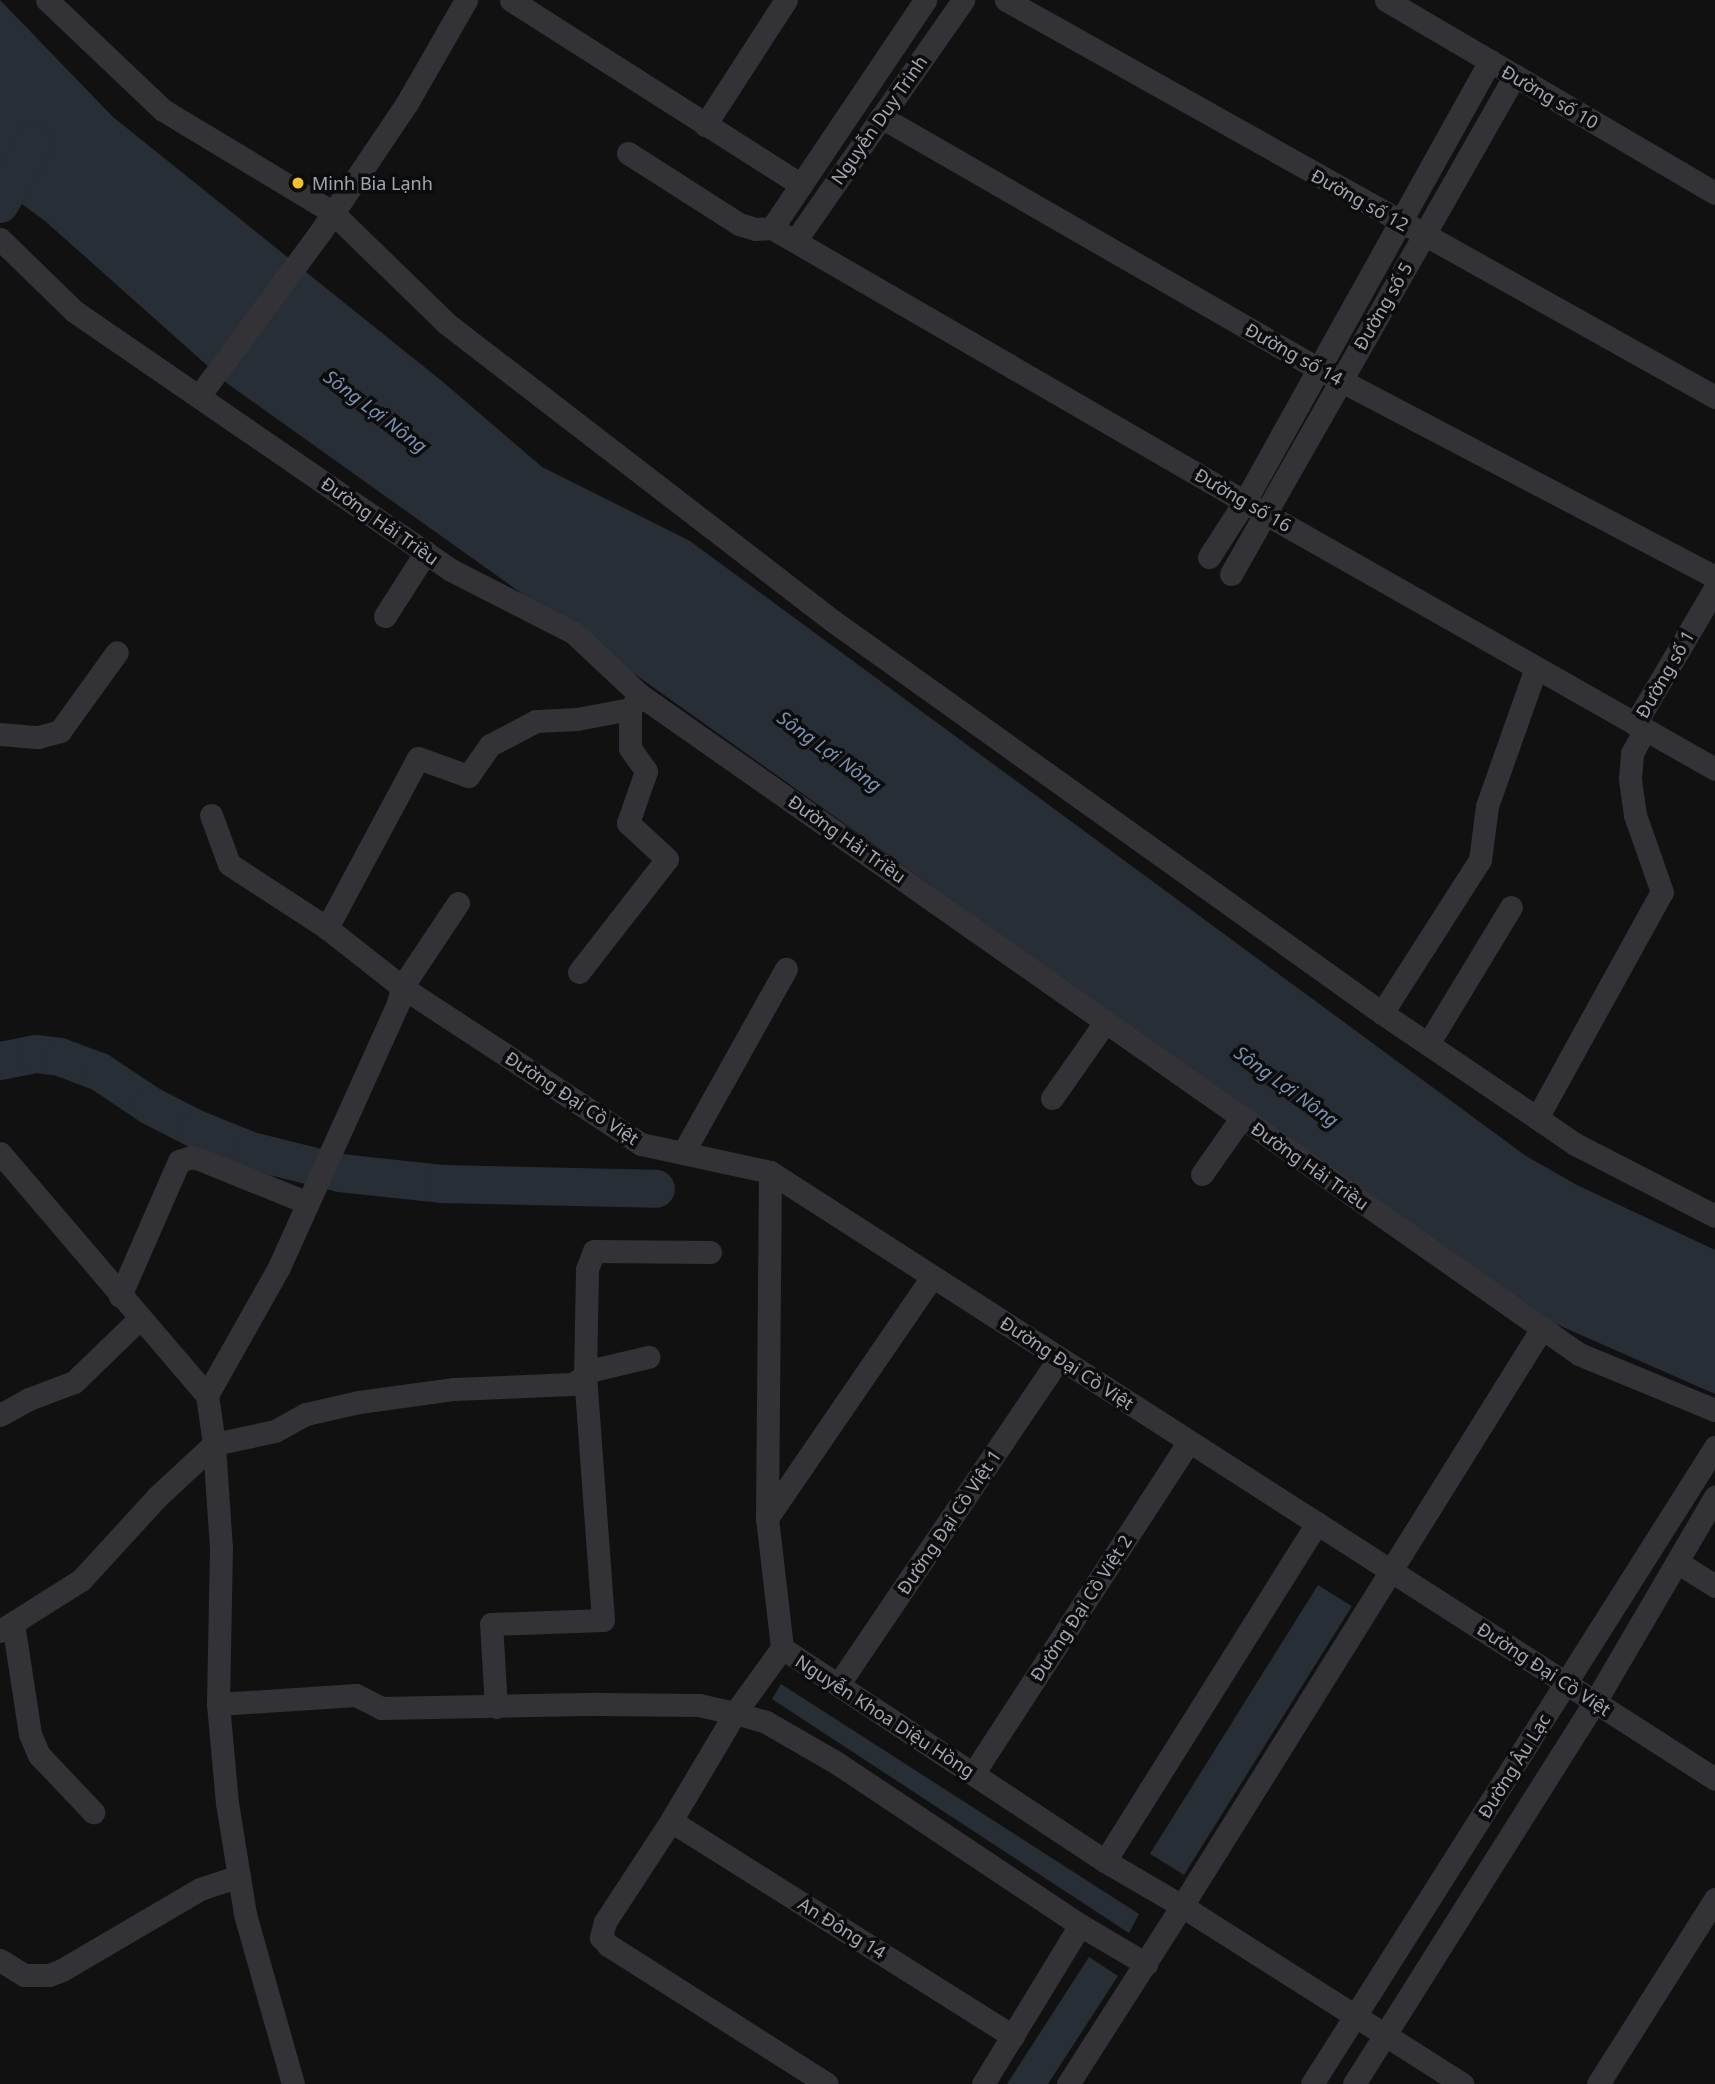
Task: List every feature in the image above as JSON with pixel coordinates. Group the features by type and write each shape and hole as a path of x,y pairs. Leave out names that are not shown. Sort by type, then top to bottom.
{"street":[{"path":"47,0 163,110 326,221 446,323 833,621 1382,1013 1575,1144 1715,1216"},
{"path":"199,396 326,221 407,103 466,0"},
{"path":"511,0 801,185"},
{"path":"705,125 786,0"},
{"name":"Nguyễn Duy Trinh","path":"772,228 925,0"},
{"name":"Nguyễn Duy Trinh","path":"794,241 963,0"},
{"name":"Đường số 12","path":"1006,0 1423,236 1715,397"},
{"name":"Đường số 10","path":"1386,0 1715,193"},
{"name":"Đường số 5","path":"1209,557 1245,501 1490,61"},
{"name":"Đường số 5","path":"1231,574 1515,75"},
{"name":"Đường số 14","path":"881,117 1317,368 1715,578"},
{"path":"628,153 739,224 755,229 772,228"},
{"name":"Đường số 16","path":"772,228 1266,514 1715,769"},
{"name":"Đường Hải Triều","path":"1,239 74,311 452,570 574,633 635,702 1106,1021 1580,1354 1715,1410"},
{"path":"385,616 426,552"},
{"name":"Đường số 1","path":"1537,1118 1662,892 1635,815 1630,778 1632,753 1640,727 1715,587"},
{"path":"0,734 38,737 60,731 117,652"},
{"path":"1382,1013 1480,860 1487,806 1536,668"},
{"path":"327,928 418,758 468,776 490,745 536,721 577,719 635,702 630,748 646,771 628,823 667,859 579,972"},
{"name":"Đường Đại Cồ Việt","path":"211,815 229,863 327,928 402,987 641,1144 769,1172 1715,1779"},
{"path":"207,1395 279,1267 398,1003 402,987 458,903"},
{"path":"1427,1044 1511,907"},
{"path":"683,1153 786,969"},
{"path":"1052,1098 1106,1021"},
{"path":"1202,1174 1242,1117"},
{"path":"0,1153 139,1319 207,1395 214,1444 221,1548 218,1704 228,1803 245,1914 293,2084"},
{"path":"120,1296 179,1161 191,1157 311,1196"},
{"name":"Nguyễn Khoa Diệu Hồng","path":"769,1172 767,1518 782,1648 1105,1861 1182,1906 1354,2018 1387,2035 1462,2084"},
{"path":"496,1707 491,1624 603,1620 585,1376 587,1269 594,1251 710,1252"},
{"path":"767,1518 932,1277"},
{"path":"0,1415 29,1399 74,1382 139,1319"},
{"path":"1068,2084 1146,1964 1542,1328"},
{"path":"93,1812 53,1773 34,1744 6,1627 81,1580 157,1497 214,1444 275,1431 306,1414 359,1402 454,1389 573,1384 593,1370 648,1357"},
{"name":"Đường Đại Cồ Việt 1","path":"838,1685 1059,1358"},
{"name":"Đường Đại Cồ Việt 2","path":"973,1774 1189,1442"},
{"name":"Đường Âu Lạc","path":"1311,2084 1715,1447"},
{"name":"Đường Âu Lạc","path":"1354,2084 1595,1702 1715,1497"},
{"path":"1105,1861 1317,1523"},
{"path":"1677,1562 1715,1586"},
{"path":"782,1648 735,1713 671,1821 604,1922 601,1937 608,1945 827,2084"},
{"path":"218,1704 356,1695 381,1708 699,1705 735,1713 766,1723 837,1763 1080,1926 1146,1964"},
{"name":"An Đông 14","path":"671,1821 1013,2036"},
{"path":"0,1960 24,1975 49,1975 200,1889 239,1876"},
{"path":"1598,2084 1715,1899"},
{"path":"983,2084 1080,1926"}],"water":[{"name":"Sông Lợi Nông","path":"0,0 113,117 443,382 542,467 690,541 1526,1156 1577,1185 1715,1250 1715,1394 1531,1313 228,384 45,221 11,196 0,178"},
{"path":"1318,1585 1352,1606 1184,1875 1150,1854"},
{"path":"781,1684 1139,1914 1129,1933 772,1699"},
{"path":"1089,1957 1118,1976 1048,2084 1007,2084"}],"waterway":[{"path":"0,204 34,143"},
{"path":"0,1061 36,1054 60,1057 100,1072 151,1106 196,1129 251,1151 340,1173 443,1184 656,1189"}],"place":[{"name":"Minh Bia Lạnh","path":"298,183"}]}
